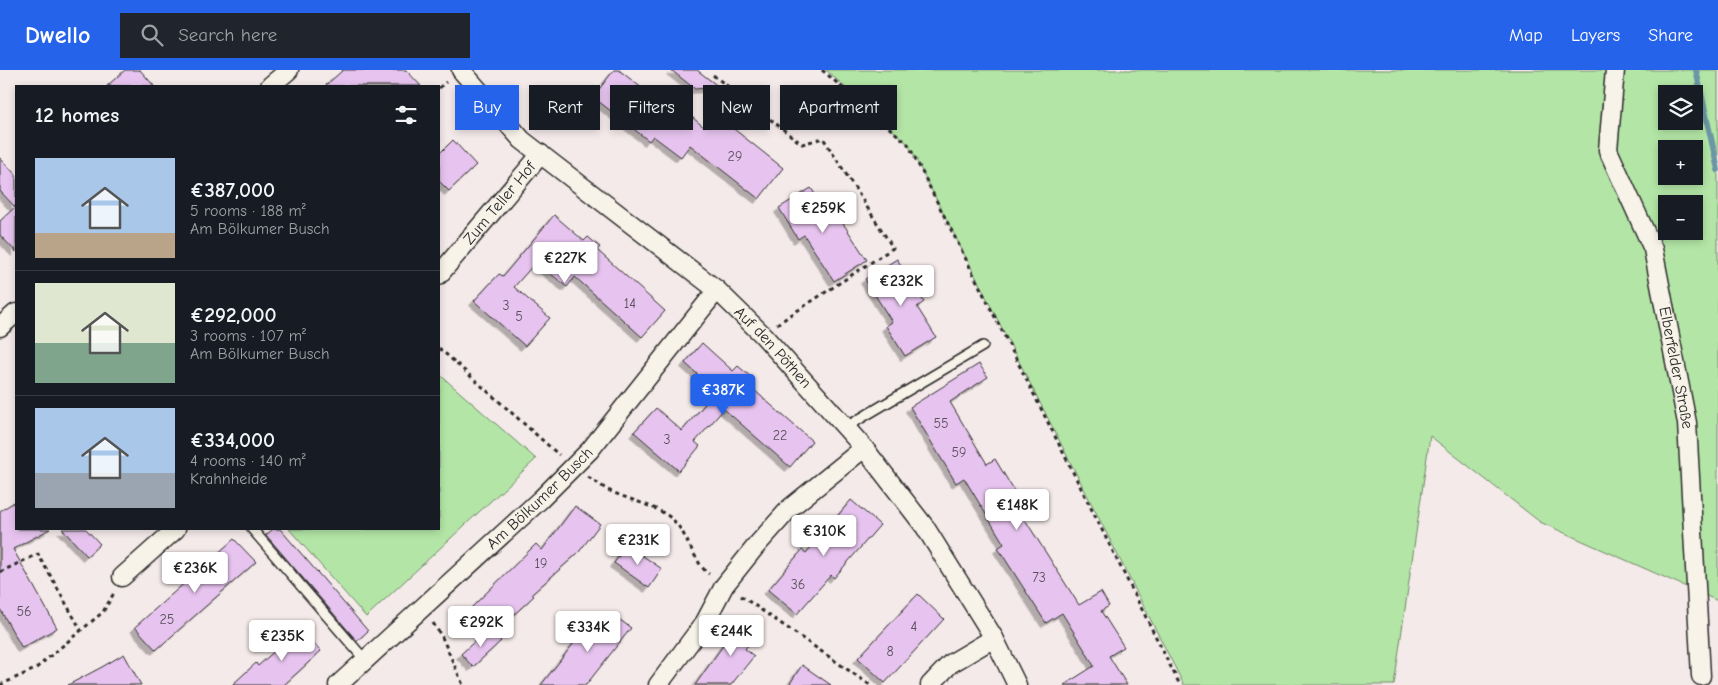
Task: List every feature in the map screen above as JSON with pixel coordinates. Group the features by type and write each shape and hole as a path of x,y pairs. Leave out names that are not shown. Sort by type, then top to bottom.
{"street":[{"path":"271,85 289,70"},
{"name":"Auf den Pöthen","path":"461,70 522,140 717,290 762,334 864,448 926,527 994,638 1018,685"},
{"name":"Elberfelder Straße","path":"1615,70 1608,150 1652,249 1687,423 1701,676"},
{"name":"Zum Teller Hof","path":"440,274 541,154"},
{"name":"Am Bölkumer Busch","path":"338,685 541,500 590,450 717,290"},
{"path":"0,327 15,314"},
{"path":"658,685 705,622 724,586 790,508 864,448"},
{"path":"122,577 175,530"},
{"path":"930,685 950,664 994,638"}],"lane":[{"path":"846,427 983,346"},
{"path":"253,530 365,660"}],"path":[{"path":"822,70 908,144 1180,685"},
{"path":"713,75 802,144 823,138 893,248 762,334"},
{"path":"0,572 38,554 81,630"},
{"path":"0,685 36,669 103,612 122,577"},
{"path":"724,586 870,685"},
{"path":"423,608 442,637 463,685"}],"green space":[{"path":"826,70 1718,70 1718,601 1540,522 1430,436 1394,685 1184,685 908,144 892,130 897,130 897,85 843,85"},
{"path":"440,375 536,459 366,617 290,530 440,530"}],"building":[{"path":"125,70 140,70 153,85 108,85"},
{"path":"343,70 406,70 420,85 326,85"},
{"path":"614,70 619,70 638,85 610,85 610,110 600,102 600,88"},
{"path":"671,70 697,70 716,85 703,85 703,88 695,89 693,85 690,85"},
{"path":"693,118 703,126 703,130 735,130 783,168 759,199 690,145 681,157 653,136 649,141 635,130 693,130"},
{"path":"453,140 476,165 449,191 440,182 440,153"},
{"path":"0,158 15,174 15,207 0,191"},
{"path":"811,188 830,218 837,214 867,260 834,281 804,235 798,239 779,208"},
{"path":"15,207 15,251 0,235 0,221"},
{"path":"554,215 584,241 588,237 600,247 597,250 665,311 642,337 575,277 567,287 536,262 514,287 550,318 525,346 474,301 499,274 503,276"},
{"path":"897,259 924,302 917,307 936,337 905,356 886,326 892,322 865,279"},
{"path":"702,343 733,371 738,366 751,377 746,383 812,441 790,467 724,409 695,442 700,446 679,471 634,432 656,408 682,431 716,391 685,363"},
{"path":"979,364 988,377 950,402 987,464 995,459 1022,504 1017,507 1079,605 1101,592 1109,606 1101,611 1124,647 1109,656 1127,685 1064,685 1094,666 1062,613 1046,623 998,548 1004,544 964,478 956,483 910,407"},
{"path":"851,500 880,525 834,578 831,575 797,614 768,590 802,550 806,553"},
{"path":"15,502 15,530 48,530 13,549 57,628 22,648 0,609 0,511"},
{"path":"575,506 600,524 579,552 532,594 534,596 494,633 471,608 536,544 542,550"},
{"path":"63,530 87,530 100,544 87,556"},
{"path":"272,530 281,530 368,631 357,641 266,535"},
{"path":"234,539 256,562 156,650 135,627"},
{"path":"627,545 662,569 649,588 614,563"},
{"path":"918,594 944,619 885,683 858,658"},
{"path":"595,616 608,626 616,617 631,628 586,685 541,685"},
{"path":"749,616 762,627 745,649 754,656 731,685 695,685 729,637 732,639"},
{"path":"300,628 321,651 284,685 232,685 256,663 258,666"},
{"path":"489,628 501,641 473,667 461,654"},
{"path":"124,654 141,685 68,685 102,667"},
{"path":"802,665 831,685 789,685"}],"waterway":[{"path":"1696,70 1718,170"}]}
